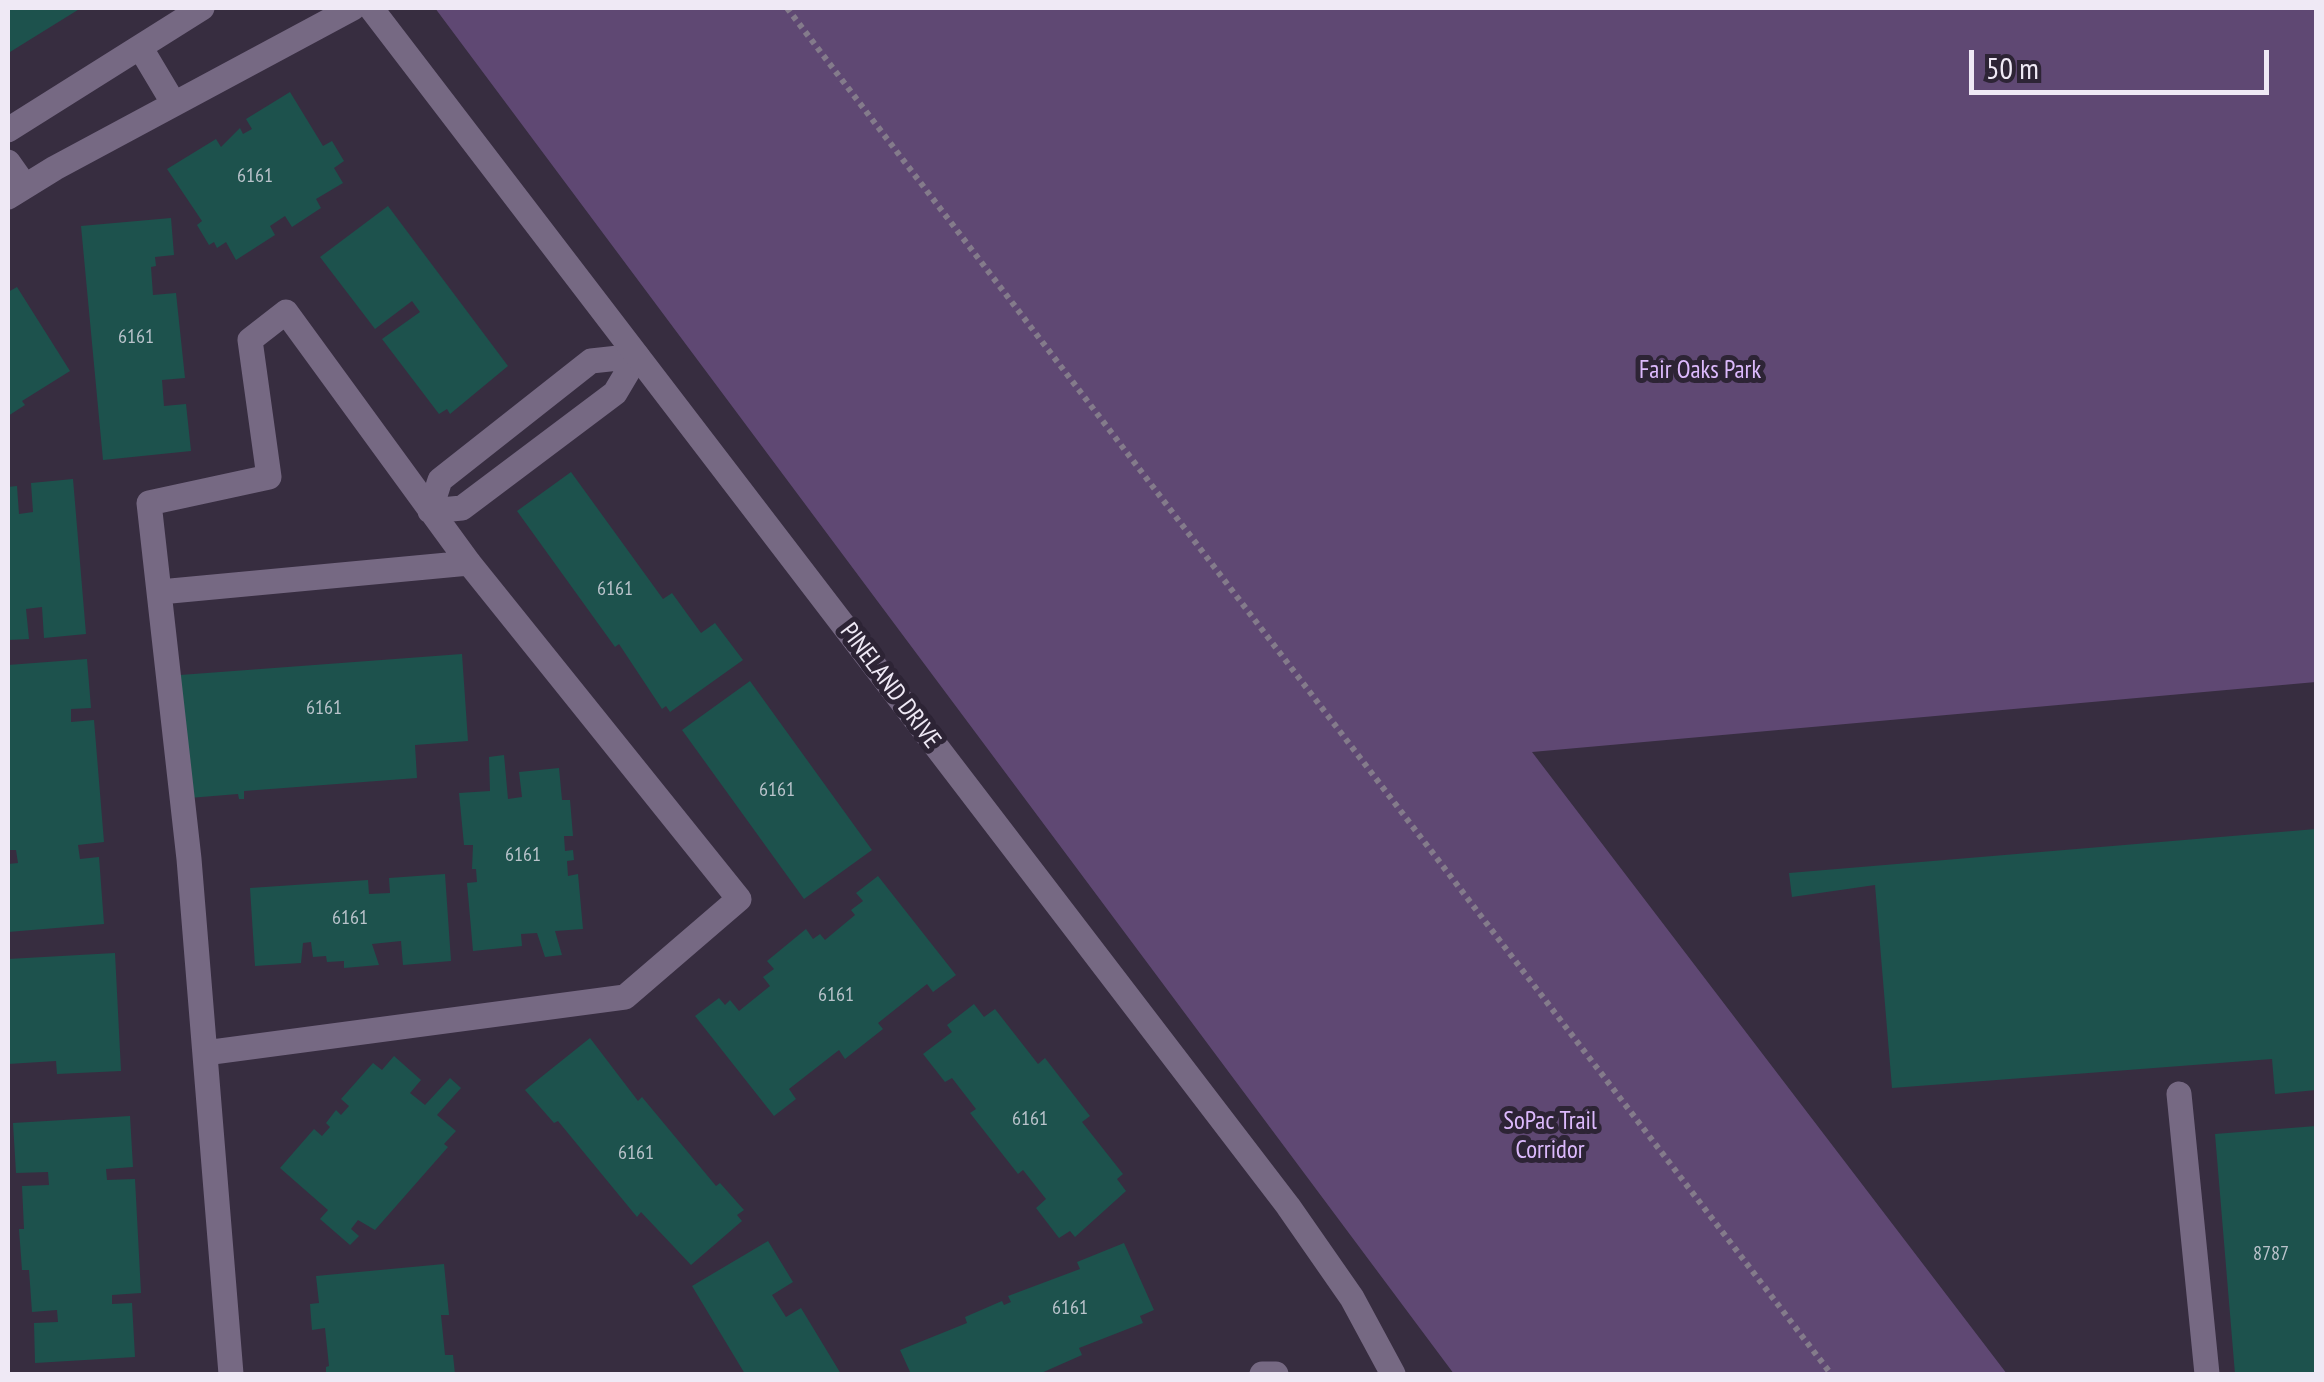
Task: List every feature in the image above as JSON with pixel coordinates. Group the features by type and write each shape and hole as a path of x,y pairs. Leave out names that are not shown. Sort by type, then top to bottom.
{"street":[{"path":"8,130 202,8"},
{"path":"8,162 16,192 353,8"},
{"name":"PINELAND DRIVE","path":"371,8 1288,1206 1352,1298 1393,1374"},
{"path":"140,46 174,104"},
{"path":"205,1053 625,997 739,898 469,564 286,312 250,340 269,476 150,503 189,859 230,1374"},
{"path":"430,511 440,480 591,361 637,356"},
{"path":"430,511 462,508 615,393 637,356"},
{"path":"160,592 469,564"},
{"path":"2179,1094 2207,1374"},
{"path":"1262,1374 1276,1374"}],"path":[{"path":"787,8 1831,1374"}],"green space":[{"path":"435,8 2316,8 2316,682 1532,752 2007,1374 1454,1374"}],"building":[{"path":"8,8 81,8 10,52"},
{"path":"290,92 323,146 332,141 344,161 334,168 343,183 316,199 321,208 292,227 285,216 270,226 275,235 236,260 226,242 217,248 214,242 209,245 197,225 202,221 167,169 216,139 221,147 240,128 243,134 252,129 246,119"},
{"path":"388,206 508,366 450,414 447,409 439,414 382,339 420,312 412,301 375,329 320,257"},
{"path":"171,218 174,255 155,257 156,266 151,267 153,295 176,293 185,378 162,380 164,406 186,404 191,451 103,460 81,226"},
{"path":"17,287 70,371 22,401 25,405 8,416 8,292"},
{"path":"571,472 663,599 672,593 701,633 715,623 743,660 670,712 666,706 662,709 619,644 615,647 517,511"},
{"path":"73,479 86,634 44,638 42,607 26,609 29,639 8,640 8,487 17,486 19,514 33,512 31,483"},
{"path":"462,654 468,741 415,745 417,778 244,791 244,799 239,799 238,794 189,798 180,675"},
{"path":"87,659 91,708 71,709 71,722 94,720 104,842 78,845 80,859 99,857 104,924 8,932 8,864 18,863 16,850 8,850 8,665"},
{"path":"750,681 872,850 804,899 682,730"},
{"path":"504,755 508,799 522,797 519,772 559,768 562,800 570,800 573,836 564,836 565,851 573,850 574,860 567,861 568,876 578,874 583,929 555,931 562,955 545,957 537,933 521,934 522,946 473,951 467,883 477,882 476,869 472,869 473,845 464,845 459,793 490,791 489,757"},
{"path":"2316,829 2316,1090 2275,1094 2272,1059 1892,1088 1875,885 1792,897 1789,873"},
{"path":"445,874 451,961 403,965 401,941 372,944 379,965 344,968 344,961 327,962 326,956 313,957 311,942 303,943 301,963 255,966 250,888 368,880 369,894 390,893 389,878"},
{"path":"878,876 956,975 933,992 927,984 878,1023 883,1029 845,1059 839,1050 789,1089 796,1099 774,1116 695,1016 719,998 725,1005 730,1000 739,1011 770,986 763,977 774,969 767,961 806,929 813,939 820,934 825,940 855,915 851,910 863,901 856,893"},
{"path":"115,953 121,1071 57,1074 56,1061 8,1064 8,959"},
{"path":"974,1004 984,1017 995,1009 1038,1064 1045,1058 1090,1116 1082,1122 1123,1174 1117,1179 1126,1191 1075,1237 1070,1231 1059,1238 1036,1208 1046,1199 1023,1170 1018,1174 970,1113 976,1109 952,1078 945,1082 923,1054 952,1032 947,1025"},
{"path":"590,1038 638,1101 642,1097 716,1186 720,1183 744,1210 737,1215 742,1221 691,1265 641,1212 637,1217 558,1121 554,1123 525,1090"},
{"path":"394,1056 421,1080 410,1093 425,1105 450,1078 461,1088 437,1115 456,1131 444,1144 448,1147 375,1230 358,1220 351,1229 359,1236 350,1245 320,1219 328,1210 280,1168 314,1129 322,1136 336,1110 341,1115 349,1106 341,1099 373,1063 382,1070"},
{"path":"130,1116 133,1167 106,1169 107,1180 135,1179 141,1293 112,1295 112,1304 132,1303 135,1357 35,1363 34,1323 58,1322 57,1310 32,1312 29,1270 22,1270 19,1229 24,1229 22,1186 49,1185 48,1172 16,1173 13,1123"},
{"path":"2316,1126 2316,1374 2235,1374 2215,1134"},
{"path":"768,1241 793,1282 772,1295 786,1317 801,1308 841,1374 745,1374 692,1286"},
{"path":"1124,1243 1154,1310 1140,1316 1143,1323 1079,1348 1082,1355 1039,1374 911,1374 900,1350 967,1323 965,1317 1002,1301 1004,1305 1011,1302 1008,1296 1080,1269 1077,1262"},
{"path":"444,1264 449,1315 441,1315 445,1355 453,1355 455,1374 326,1374 329,1366 325,1328 312,1330 310,1304 319,1303 316,1276"}],"park label":[{"name":"Fair Oaks Park","path":"1700,371"},
{"name":"SoPac Trail Corridor","path":"1550,1136"}]}
